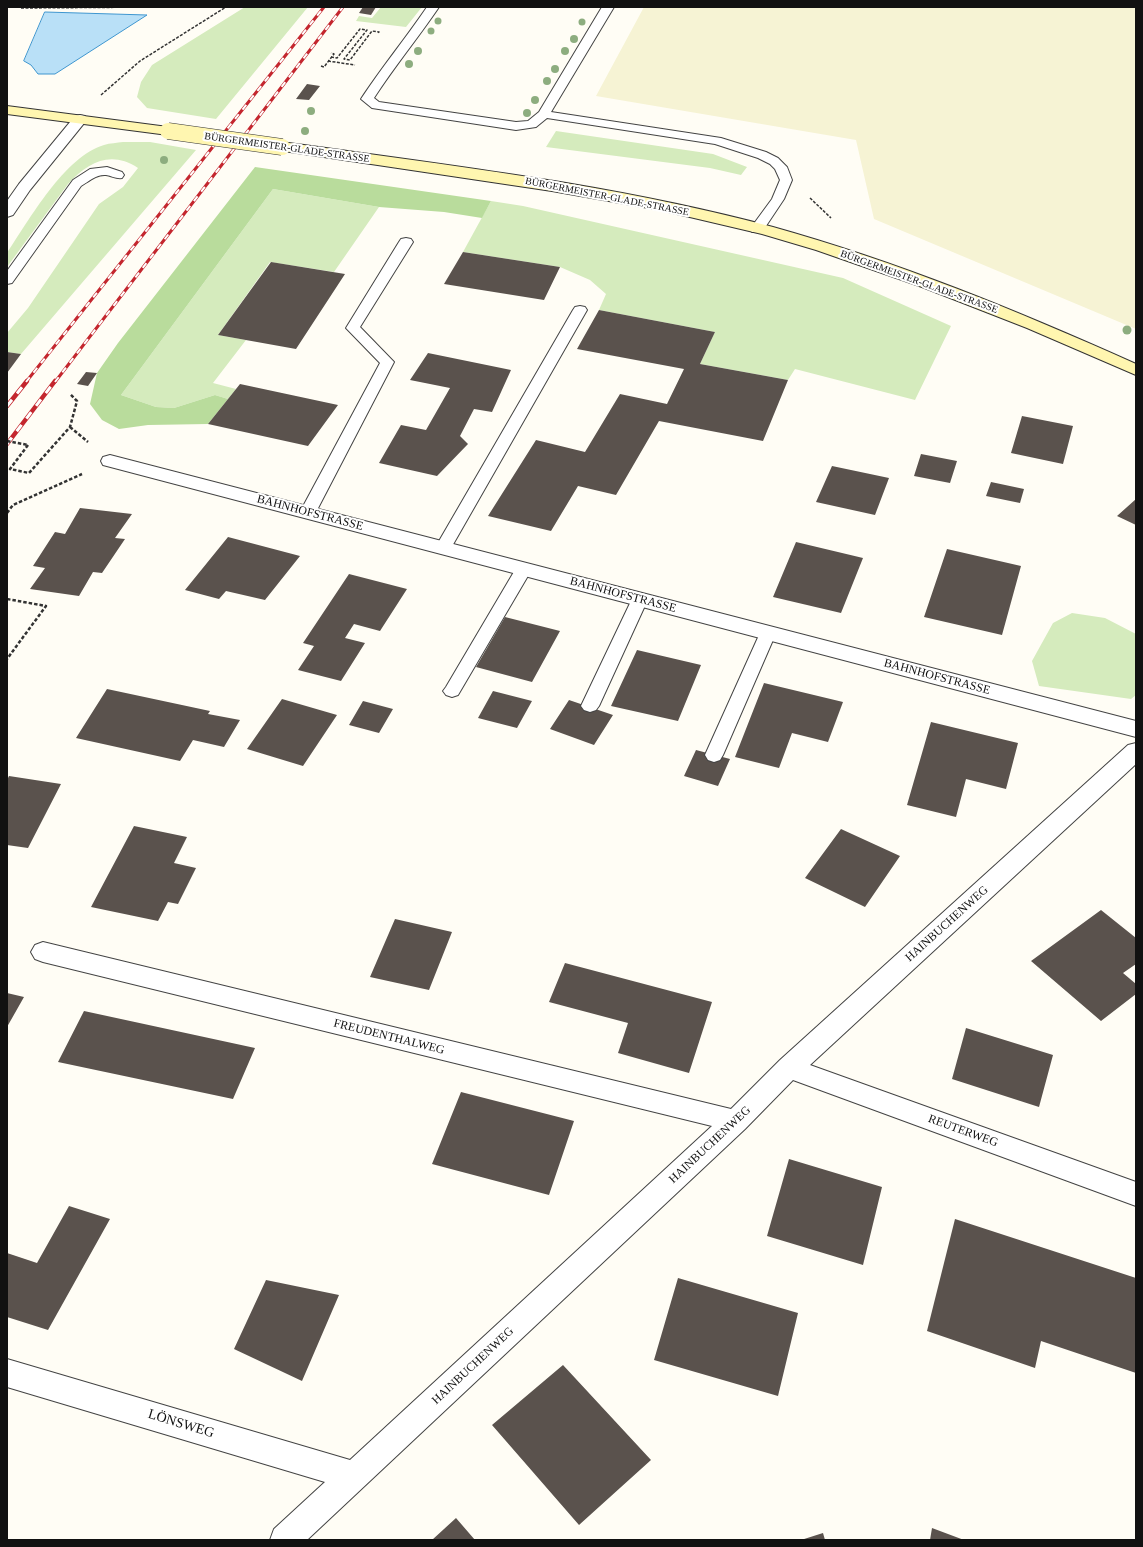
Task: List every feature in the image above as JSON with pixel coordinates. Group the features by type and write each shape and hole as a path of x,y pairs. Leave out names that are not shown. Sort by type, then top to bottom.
{"street":[{"name":"BÜRGERMEISTER-GLADE-STRASSE","path":"7,110 168,131 570,188 714,218 846,254 963,296 1136,370"},
{"path":"7,212 24,187 80,119"},
{"name":"BAHNHOFSTRASSE","path":"110,461 1136,729"},
{"name":"HAINBUCHENWEG","path":"285,1540 736,1121 789,1068 1136,751"},
{"name":"FREUDENTHALWEG","path":"43,952 736,1121"},
{"name":"REUTERWEG","path":"789,1068 1136,1194"},
{"name":"LÖNSWEG","path":"7,1373 354,1476"}],"lane":[{"path":"433,7 410,41 384,73 368,99 376,105 516,126 532,124 544,114 608,7"},
{"path":"544,114 717,141 762,155 781,167 786,180 778,199 757,229"},
{"path":"7,280 77,183 94,172 107,171 118,174"},
{"path":"308,512 387,362 353,328 406,242"},
{"path":"443,548 580,310"},
{"path":"452,691 524,569"},
{"path":"590,706 640,599"},
{"path":"714,754 768,633"}],"path":[{"path":"21,8 166,7"},
{"path":"80,119 98,97 140,61 226,7"},
{"path":"331,57 337,58 360,29 367,30 344,59 350,60 372,31 379,32 374,38"},
{"path":"321,66 324,67 334,54 331,53"},
{"path":"328,61 356,65"},
{"path":"7,441 28,445 10,469 29,473 70,427 77,401 70,394"},
{"path":"7,513 13,505 110,461"},
{"path":"7,599 46,606 7,659"}],"shaded area":[{"path":"644,7 1136,7 1136,329 874,219 856,140 596,96"}],"green space":[{"path":"245,7 308,7 216,119 147,108 137,97 141,82 152,65"},
{"path":"381,7 422,7 406,27 356,21 359,16 372,18"},
{"path":"556,131 713,154 747,167 741,175 710,168 546,147"},
{"path":"123,142 150,142 196,150 21,354 7,352 7,333 28,308 99,204 123,187 138,168 128,163 109,159 100,161 84,170 68,184 7,267 7,253 37,207 62,175 75,162 90,151 104,145"},
{"path":"255,167 491,201 482,218 444,212 379,207 273,189 121,395 156,407 174,408 215,395 228,399 208,424 148,425 119,429 102,420 90,404 97,373 118,343"},
{"path":"273,189 379,207 334,272 270,262 218,335 246,340 213,383 236,389 228,399 215,395 174,408 156,407 121,395"},
{"path":"491,201 523,206 843,278 951,326 915,400 795,369 788,380 700,364 715,332 599,310 606,294 590,280 560,267 463,252"},
{"path":"1072,613 1105,618 1136,634 1136,695 1131,699 1039,686 1032,661 1053,623"}],"water":[{"path":"45,12 147,15 55,74 38,74 31,65 24,61"}],"building":[{"path":"363,7 376,7 371,15 359,13"},
{"path":"307,84 320,86 309,100 296,99"},
{"path":"463,252 560,267 544,300 444,284"},
{"path":"271,262 345,274 296,349 218,335"},
{"path":"599,310 715,332 700,364 788,380 763,441 659,421 616,495 578,486 551,531 488,516 536,440 585,452 620,394 667,404 684,369 577,349"},
{"path":"7,352 21,354 7,373"},
{"path":"428,353 511,370 492,412 474,409 460,436 468,444 437,476 379,463 401,425 426,430 450,388 410,380"},
{"path":"86,372 97,373 88,386 77,384"},
{"path":"240,384 338,405 308,446 208,424"},
{"path":"1022,416 1073,426 1063,464 1011,453"},
{"path":"921,454 957,461 950,483 914,476"},
{"path":"832,466 889,478 875,515 816,502"},
{"path":"991,482 1024,489 1020,503 986,496"},
{"path":"1136,499 1136,525 1117,516"},
{"path":"80,508 132,514 115,538 125,539 102,573 93,572 79,596 30,589 45,568 33,566 55,532 65,534"},
{"path":"228,537 300,556 265,600 226,591 219,599 185,590"},
{"path":"796,542 863,558 841,613 773,597"},
{"path":"947,549 1021,566 1002,635 924,617"},
{"path":"349,574 407,589 380,631 354,624 345,638 365,643 341,681 298,670 314,646 303,643"},
{"path":"505,617 560,631 532,682 476,667"},
{"path":"637,650 701,665 678,721 611,706"},
{"path":"764,683 843,702 828,742 792,733 779,768 735,757"},
{"path":"107,689 210,711 208,714 240,720 224,747 193,740 180,761 76,738"},
{"path":"493,691 532,701 517,728 478,718"},
{"path":"282,699 337,715 303,766 247,749"},
{"path":"569,700 613,715 594,745 550,729"},
{"path":"363,701 393,709 379,733 349,725"},
{"path":"931,722 1018,743 1006,789 966,779 956,817 907,805"},
{"path":"696,750 730,759 718,786 684,776"},
{"path":"9,776 61,784 28,848 7,845 7,780"},
{"path":"134,826 187,837 174,863 196,868 178,904 168,902 158,921 91,907"},
{"path":"841,829 900,856 865,907 805,878"},
{"path":"1101,910 1136,938 1136,964 1123,973 1136,984 1136,994 1101,1021 1031,961"},
{"path":"395,919 452,932 429,990 370,977"},
{"path":"565,963 712,1002 689,1073 618,1053 628,1023 549,1002"},
{"path":"7,993 24,997 7,1027"},
{"path":"84,1011 255,1048 233,1099 58,1062"},
{"path":"966,1028 1053,1055 1039,1107 952,1079"},
{"path":"461,1092 574,1121 549,1195 432,1164"},
{"path":"789,1159 882,1187 863,1265 767,1236"},
{"path":"69,1206 110,1219 48,1330 7,1317 7,1253 37,1263"},
{"path":"955,1219 1136,1278 1136,1373 1041,1341 1035,1368 927,1331"},
{"path":"678,1278 798,1313 778,1396 654,1360"},
{"path":"266,1280 339,1295 302,1381 234,1349"},
{"path":"563,1365 651,1460 579,1525 492,1425"},
{"path":"456,1518 475,1540 432,1540"},
{"path":"932,1528 964,1540 930,1540"},
{"path":"823,1533 825,1540 801,1540"}],"railway":[{"path":"26,382 324,7"},
{"path":"55,382 343,7"},
{"path":"7,406 27,381"},
{"path":"7,444 55,381"}]}
